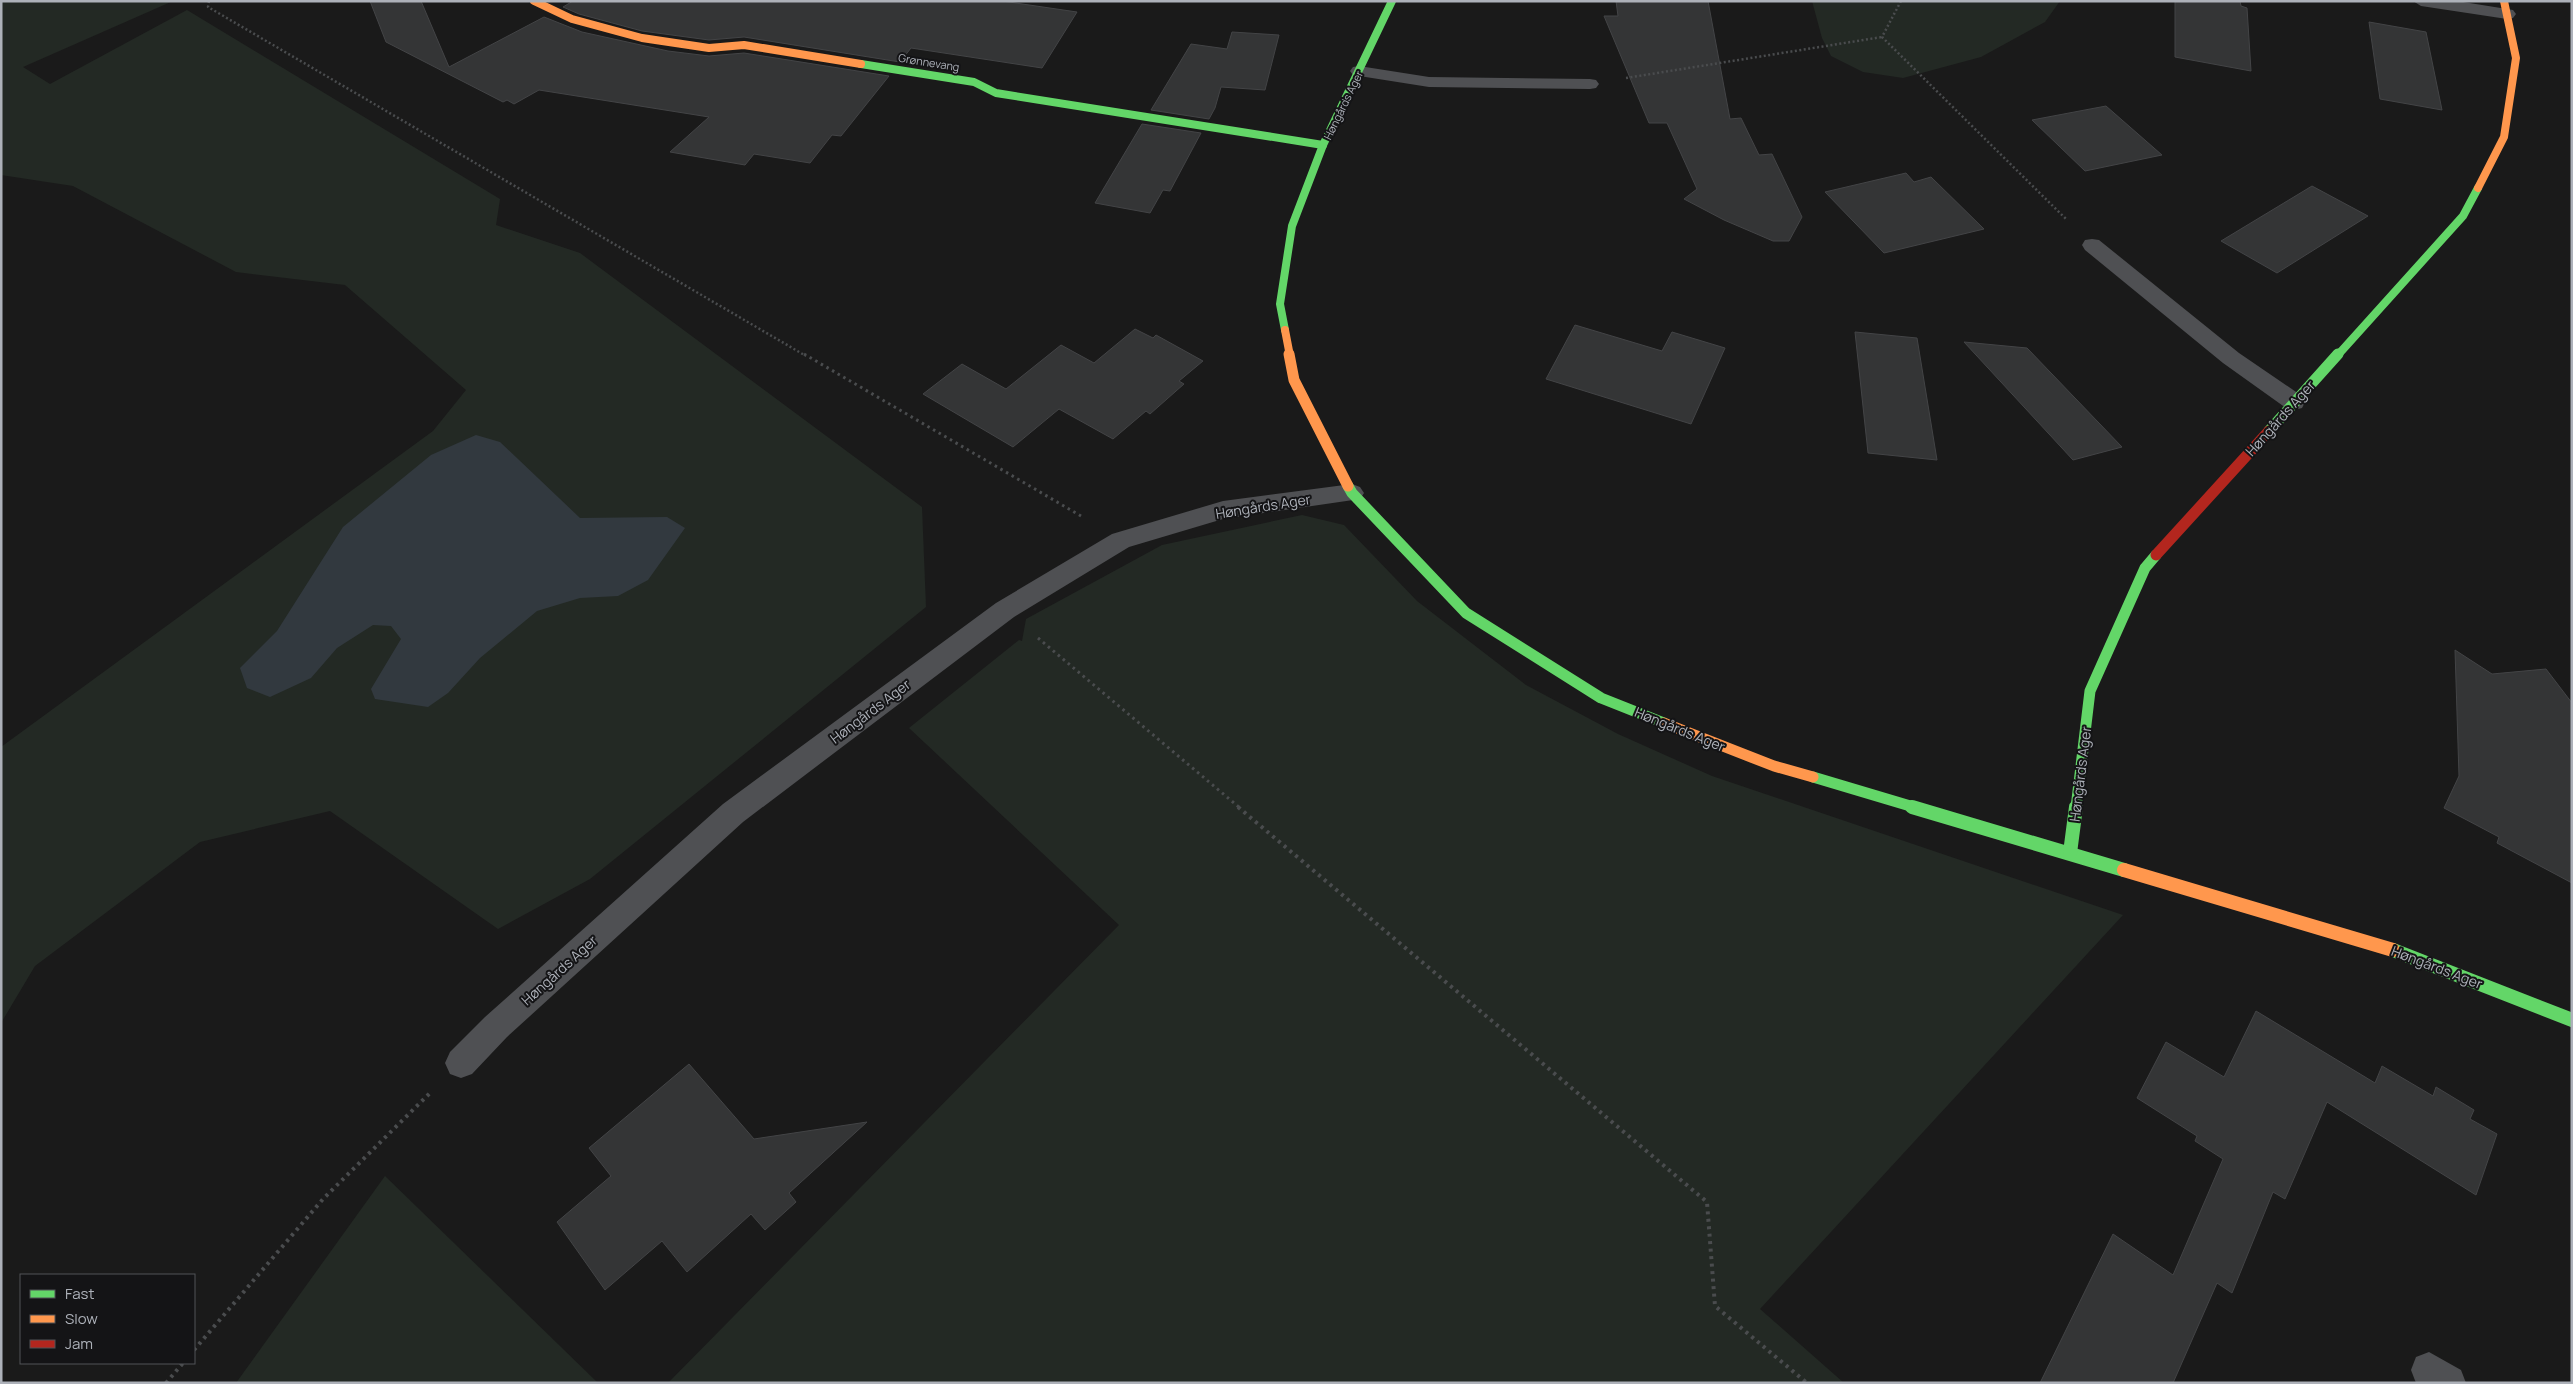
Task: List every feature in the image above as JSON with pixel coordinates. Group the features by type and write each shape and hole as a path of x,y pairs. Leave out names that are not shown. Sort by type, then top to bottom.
{"street":[{"name":"Grønnevang","path":"534,1 578,22 623,33 711,48 744,45 974,82 996,93 1323,145"},
{"name":"Høngårds Ager","path":"1392,1 1323,145 1292,226 1280,304 1294,380 1352,493 1466,613 1601,698 1774,766 2394,950 2572,1020"},
{"name":"Høngårds Ager","path":"2070,853 2090,691 2145,568 2463,216 2504,137 2516,58 2506,8"}],"lane":[{"path":"2422,1 2506,8"},
{"path":"1359,71 1429,82 1590,84"},
{"path":"2092,245 2230,358 2294,402"},
{"name":"Høngårds Ager","path":"461,1062 496,1027 733,813 1005,610 1121,540 1223,510 1352,493"}],"path":[{"path":"209,1 208,7 216,12 1121,540"},
{"path":"1882,37 1901,1"},
{"path":"1590,84 1882,37"},
{"path":"1882,37 2092,245"},
{"path":"1005,610 1707,1202 1715,1306 1807,1383"},
{"path":"195,1349 323,1199 461,1062"},
{"path":"166,1383 182,1364"}],"shaded area":[{"path":"1,1 173,1 23,67 50,84 187,10 500,199 496,225 580,253 922,507 926,607 590,879 498,929 330,811 200,842 35,966 1,1023 1,747 433,431 466,390 345,285 236,272 73,186 1,175"},
{"path":"1812,1 2060,1 2045,22 1981,57 1903,78 1863,72 1831,56 1822,38"},
{"path":"476,435 500,442 580,518 667,517 685,528 648,580 618,596 580,598 537,611 480,658 448,693 428,707 375,699 371,689 401,639 391,626 373,625 337,648 311,678 270,697 247,688 240,668 277,631 343,527 431,455"},
{"path":"1302,515 1344,525 1417,601 1526,685 1618,734 1712,776 2123,915 1760,1309 1844,1383 668,1383 1119,925 909,728 1019,640 1022,641 1026,619 1162,545"},
{"path":"385,1176 598,1383 236,1383"}],"building":[{"path":"370,1 421,1 449,67 544,17 582,32 668,51 709,56 744,53 889,76 841,136 832,135 810,163 754,154 745,165 670,152 709,117 539,90 514,104 507,100 503,102 386,42"},
{"path":"573,1 1002,1 1077,12 1042,68 911,48 900,62 744,37 709,40 642,31 579,14 563,7"},
{"path":"1616,1 1708,1 1730,119 1741,118 1759,155 1772,154 1802,217 1789,241 1773,241 1724,220 1684,199 1697,189 1667,123 1649,123 1604,16 1618,16"},
{"path":"2175,1 2240,1 2241,6 2247,8 2251,71 2175,57"},
{"path":"2369,22 2426,32 2442,110 2380,99"},
{"path":"1232,32 1279,35 1265,90 1221,87 1215,108 1209,119 1151,110 1191,44 1227,49"},
{"path":"2106,106 2162,155 2085,171 2032,120"},
{"path":"1142,124 1201,133 1170,191 1163,190 1150,213 1095,203"},
{"path":"1906,173 1914,182 1931,177 1984,229 1884,253 1825,192"},
{"path":"2312,186 2368,216 2277,273 2221,241"},
{"path":"1575,325 1662,351 1672,332 1725,348 1691,424 1546,379"},
{"path":"1135,329 1153,338 1156,335 1203,361 1179,381 1184,384 1150,414 1146,411 1113,439 1059,409 1013,447 923,394 962,364 1006,389 1061,345 1094,363"},
{"path":"1855,332 1917,338 1937,460 1868,453"},
{"path":"1964,342 2027,348 2122,447 2073,460"},
{"path":"2455,650 2492,674 2546,669 2572,703 2572,883 2497,843 2499,837 2444,808 2459,776"},
{"path":"2256,1011 2375,1083 2382,1066 2433,1096 2436,1087 2474,1110 2470,1119 2497,1134 2476,1195 2327,1102 2285,1199 2273,1192 2232,1293 2217,1283 2173,1383 2040,1383 2113,1234 2173,1275 2223,1159 2195,1141 2197,1136 2137,1098 2166,1042 2224,1077"},
{"path":"689,1064 754,1139 867,1122 789,1193 796,1202 765,1230 751,1214 687,1272 662,1241 605,1290 557,1222 611,1176 589,1148"}],"traffic: fast":[{"path":"1285,330 1280,304 1292,226 1323,145 1392,1"},
{"path":"861,64 974,82 996,93 1323,145"},
{"path":"2269,431 2463,216 2478,188"},
{"path":"1348,486 1352,493 1466,613 1601,698 1664,723"},
{"path":"2070,853 2090,691 2145,568 2156,555"},
{"path":"1813,777 2124,870"},
{"path":"2393,950 2572,1020"}],"traffic: slow":[{"path":"534,1 572,19 642,38 709,48 744,45 861,64"},
{"path":"2478,188 2504,137 2516,58 2504,1"},
{"path":"1285,330 1294,380 1348,486"},
{"path":"1664,723 1774,766 1813,777"},
{"path":"2124,870 2393,950"}],"traffic: jam":[{"path":"2156,555 2269,431"}]}
